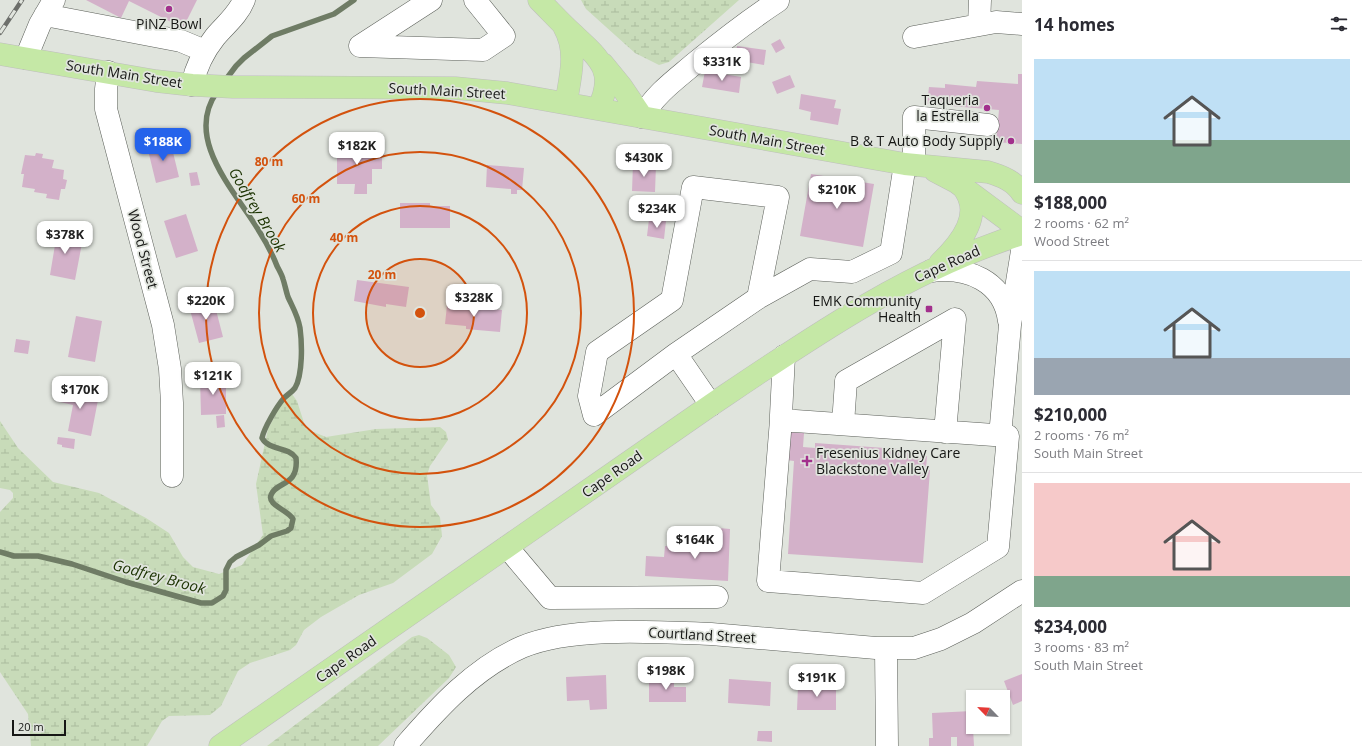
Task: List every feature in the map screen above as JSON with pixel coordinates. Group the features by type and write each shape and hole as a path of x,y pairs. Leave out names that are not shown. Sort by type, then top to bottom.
{"main road":[{"path":"539,0 614,77 642,117"},
{"path":"563,24 569,37 572,54 566,103"},
{"name":"South Main Street","path":"0,54 156,81 197,85 233,87 466,89 507,93 910,164 988,172 999,175 1010,181 1022,193"},
{"path":"598,59 604,69 606,82 604,94 598,109"},
{"name":"South Main Street","path":"910,164 937,172 950,178 1022,231"},
{"path":"988,172 1022,176"},
{"path":"931,271 955,247 968,225 972,206 969,195 962,186"},
{"name":"Cape Road","path":"220,746 711,405 784,356 890,291 969,253 1022,234"}],"street":[{"path":"197,85 196,68 205,51 237,12 244,0"},
{"path":"431,0 360,46 483,50 504,36 475,0"},
{"path":"980,0 980,25"},
{"path":"642,117 651,102 666,87 728,37 778,1"},
{"path":"26,58 33,39 50,8 181,41 205,51"},
{"path":"914,38 996,22 1022,24"},
{"name":"Wood Street","path":"108,72 106,109 138,235 160,310 168,354 172,403 172,476"},
{"path":"758,298 778,197 693,187 672,300 597,352 589,396 594,414 676,354 758,298 810,269 852,272 891,254 910,164 914,117 988,124"},
{"path":"784,356 781,420 768,581 923,593 998,547 1010,437 1022,252"},
{"path":"931,271 941,269 965,272 989,283 1003,300 1008,314 1016,326"},
{"path":"843,424 846,381 955,318 945,432"},
{"path":"676,354 711,405"},
{"path":"781,420 1010,437"},
{"path":"507,547 550,598 717,597"},
{"name":"Courtland Street","path":"405,746 443,705 474,677 512,652 530,644 548,639 564,636 607,633 686,633 886,648 914,648 941,640 973,623 1022,591"},
{"path":"886,648 886,746"}],"green space":[{"path":"581,0 739,0 669,62 659,65 635,53 586,9"},
{"path":"292,394 297,401 306,429 326,437 376,429 440,427 446,432 448,440 430,466 427,475 431,505 440,517 442,536 432,554 393,583 359,595 321,617 304,630 296,645 290,650 250,663 238,671 221,706 210,715 169,716 162,721 147,746 31,746 28,714 0,672 0,512 13,498 13,493 10,490 0,488 0,421 18,448 53,482 99,493 146,518 169,533 183,557 193,567 219,574 242,565 263,535 256,484 268,429 284,399"},
{"path":"419,635 427,638 449,655 456,667 449,678 378,746 267,746 412,637"}],"building":[{"name":"PiNZ Bowl","path":"86,0 197,0 183,28 129,1 121,18"},
{"path":"780,39 785,48 776,53 771,44"},
{"path":"737,46 766,50 764,65 735,60"},
{"path":"705,71 741,77 739,93 702,87"},
{"path":"1018,74 1022,74 1022,144 996,142 999,110 927,104 929,87 945,88 945,84 976,87 977,81 1018,84"},
{"path":"790,75 795,87 777,94 772,82"},
{"path":"801,94 836,100 834,108 841,109 838,125 810,120 811,112 799,109"},
{"path":"350,139 364,139 364,150 373,150 373,157 382,157 382,169 372,169 372,184 367,184 367,194 354,194 355,184 337,184 337,149 350,150"},
{"path":"170,140 179,177 156,183 147,146"},
{"path":"36,153 43,154 42,158 54,160 52,168 64,170 63,179 67,180 65,189 61,189 59,200 46,198 47,194 34,192 35,189 22,187 24,174 21,174 25,155 35,156"},
{"path":"633,164 656,165 655,192 632,191"},
{"path":"487,165 524,168 522,190 517,190 517,194 511,194 511,189 486,187"},
{"path":"197,172 200,185 191,186 189,173"},
{"path":"811,174 874,184 863,247 800,236"},
{"path":"400,203 430,203 430,206 450,206 450,228 400,228"},
{"path":"186,214 198,251 176,258 164,221"},
{"path":"649,219 666,221 664,239 647,236"},
{"path":"48,232 83,238 75,280 50,275 55,245 46,244"},
{"path":"357,280 409,287 406,307 386,304 386,307 354,301"},
{"path":"217,298 219,305 215,306 223,337 199,343 189,306"},
{"path":"447,305 502,310 500,332 466,329 466,326 445,324"},
{"path":"76,316 102,321 95,362 68,357"},
{"path":"16,339 30,341 28,354 14,352"},
{"path":"200,377 226,377 226,414 201,415"},
{"path":"58,388 99,395 91,436 68,431 73,405 56,401"},
{"path":"224,415 225,427 217,428 216,416"},
{"path":"788,432 804,433 803,447 815,448 815,443 913,450 912,455 927,456 926,470 930,470 923,563 788,554 794,461 786,460"},
{"path":"58,437 75,439 74,449 62,447 62,445 57,444"},
{"path":"708,527 730,529 728,581 645,576 646,556 664,557 665,546 708,548"},
{"path":"1022,674 1022,701 1013,705 1010,697 1010,690 1007,690 1004,681"},
{"path":"606,675 607,709 590,710 589,700 567,701 566,677"},
{"path":"649,677 674,677 674,687 686,687 686,702 649,702"},
{"path":"729,679 771,682 770,706 728,703"},
{"path":"798,686 836,686 836,710 797,710"},
{"path":"966,711 966,734 973,734 974,746 957,746 957,737 951,737 951,746 929,746 929,738 933,738 932,713"},
{"path":"758,731 772,731 772,742 757,741"}],"waterway":[{"name":"Godfrey Brook","path":"224,82 244,58 272,36 334,14 354,0"},
{"name":"Godfrey Brook","path":"0,552 14,556 38,556 72,564 126,582 201,603 212,603 223,596 226,590 226,570 230,562 271,536 287,531 291,528 293,519 272,502 271,495 277,487 291,479 296,467 296,458 293,454 269,445 262,438 274,412 284,398 293,391 298,382 301,367 300,328 282,276 271,252 227,182 209,146 206,128 208,110 217,92"}],"railway":[{"path":"0,33 22,0"}],"place":[{"name":"PiNZ Bowl","path":"169,9"},
{"name":"Taqueria la Estrella","path":"987,108"},
{"name":"B & T Auto Body Supply","path":"1011,141"},
{"name":"EMK Community Health","path":"929,309"},
{"name":"Fresenius Kidney Care Blackstone Valley","path":"807,461"}]}
